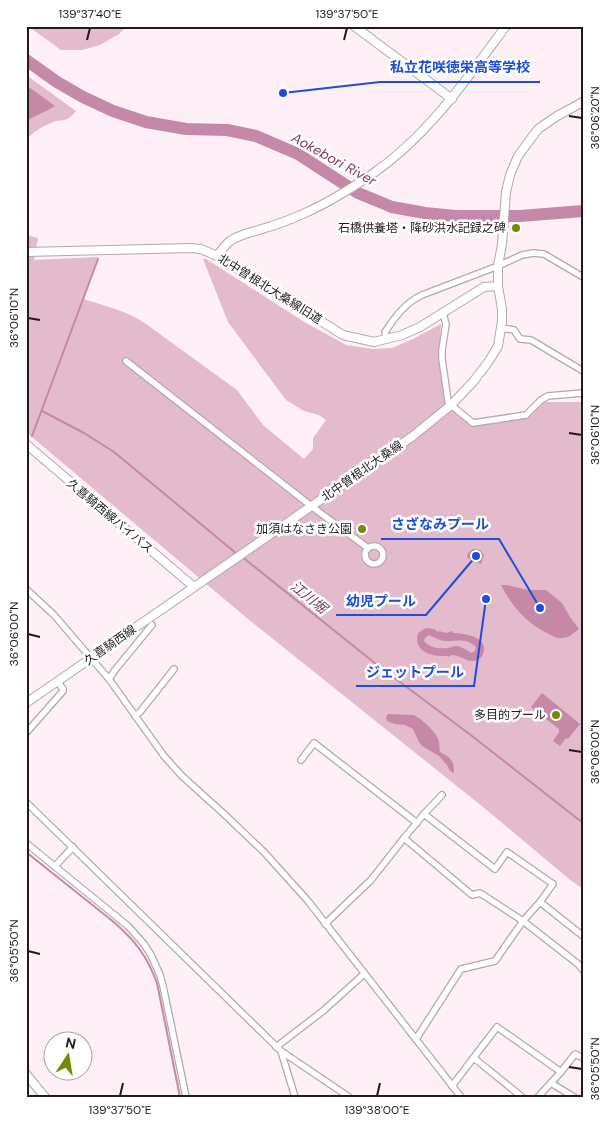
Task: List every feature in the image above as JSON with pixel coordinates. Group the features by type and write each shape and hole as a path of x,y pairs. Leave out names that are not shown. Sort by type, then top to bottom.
{"main road":[{"path":"354,26 452,99"},
{"path":"217,256 224,246 236,238 294,218 323,204 371,175 413,142 452,99 506,26"},
{"name":"北中曽根北大桑線","path":"194,587 412,436 451,405 473,382 498,346 502,308 498,286 498,266 504,226 506,192 510,175 518,156 538,129 583,102"},
{"name":"北中曽根北大桑線旧道","path":"26,252 201,249 217,256 343,335 374,342 402,335 420,327 484,287 498,286"},
{"name":"久喜騎西線バイパス","path":"26,444 194,587"},
{"name":"久喜騎西線","path":"26,703 194,587"},
{"path":"26,1074 45,1097"}],"street":[{"path":"386,339 385,332 394,318 412,299 522,255 539,253 549,256 583,277"},
{"path":"443,313 446,324 442,359 448,400 451,405 473,423 526,415 541,400 548,396 583,392"},
{"path":"501,328 514,330 520,339 532,340 583,371"},
{"path":"126,361 368,548"},
{"path":"26,589 54,615 109,679 164,756 182,776 264,852 308,902 461,1097"},
{"path":"109,679 152,626"},
{"path":"135,716 174,668"},
{"path":"26,733 63,691 58,681"},
{"path":"302,760 314,743 417,823"},
{"path":"325,924 371,880 424,814 442,795"},
{"path":"26,802 278,1049 348,1097"},
{"path":"416,1039 461,969 495,961 523,921 553,884 507,852 496,870 424,814"},
{"path":"404,838 472,895 480,893 523,921 580,962 583,970"},
{"path":"26,842 123,921 144,944 151,955 163,986 186,1097"},
{"path":"55,866 73,847"},
{"path":"540,902 583,936"},
{"path":"278,1049 364,974"},
{"path":"452,1086 497,1027 562,1072"},
{"path":"278,1049 295,1097"},
{"path":"538,1097 562,1072 575,1054 583,1058"},
{"path":"474,1058 522,1097"},
{"path":"552,1083 574,1097"}],"shaded area":[{"path":"28,26 127,26 119,34 100,45 82,50 61,50"},
{"path":"26,75 76,111 69,118 44,126 26,139"},
{"path":"26,85 55,106 26,121"},
{"name":"加須はなさき公園","path":"26,235 38,238 34,260 98,257 83,299 124,312 146,324 237,390 263,425 304,459 313,449 313,438 326,420 319,415 304,411 286,400 228,322 203,259 206,259 306,323 346,345 373,349 392,348 441,324 439,354 444,401 473,425 527,418 545,402 583,402 583,889 248,619 26,432"},
{"path":"473,549 480,550 484,555 481,564 467,557 468,553"},
{"path":"501,585 528,590 546,590 562,603 579,629 565,638 555,637 543,631 528,621 510,601"},
{"path":"426,628 434,629 438,632 446,633 452,631 453,633 469,635 475,637 483,644 483,654 481,658 474,661 455,655 448,657 435,656 425,652 418,645 418,633","holes":["429,635 444,641 468,642 476,647 475,651 471,653 458,646 448,648 432,647 424,641"]},
{"name":"多目的プール","path":"542,693 580,724 560,746 553,741 559,729 531,707"},
{"path":"388,714 413,715 427,725 439,740 440,752 452,762 454,773 450,771 439,756 422,746 413,729 387,721 386,717"}],"waterway":[{"name":"Aokebori River","path":"26,60 57,82 83,97 113,111 146,122 186,129 227,130 256,136 298,154 358,193 392,207 455,216 520,216 583,211"},
{"path":"32,436 98,259"},
{"name":"江川堀","path":"42,411 84,433 114,452 237,554"},
{"name":"江川堀","path":"241,556 376,664 583,823"},
{"path":"26,852 115,923 135,943 145,957 157,983 180,1097"}],"place":[{"name":"私立花咲徳栄高等学校","path":"283,93"},
{"name":"石橋供養塔・降砂洪水記録之碑","path":"516,228"},
{"name":"加須はなさき公園","path":"362,529"},
{"name":"幼児プール","path":"476,556"},
{"name":"ジェットプール","path":"486,599"},
{"name":"さざなみプール","path":"540,608"},
{"name":"多目的プール","path":"556,715"}]}
